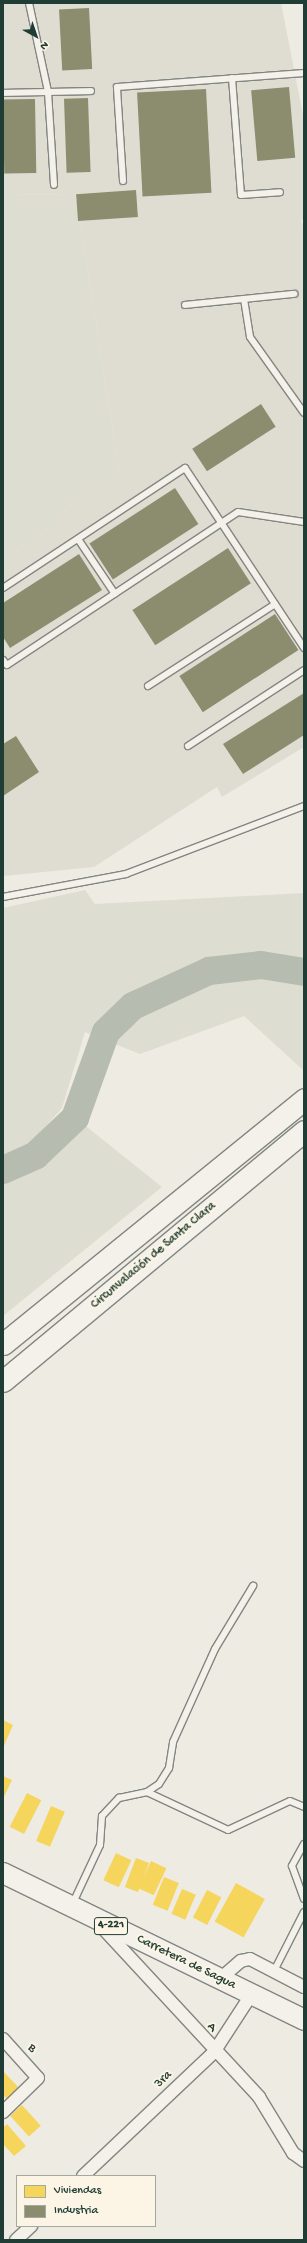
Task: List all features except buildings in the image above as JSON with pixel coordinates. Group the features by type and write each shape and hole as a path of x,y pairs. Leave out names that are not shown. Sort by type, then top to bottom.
{"highway":[{"name":"Circunvalación de Santa Clara","path":"3,1344 304,1099"},
{"name":"Circunvalación de Santa Clara","path":"3,1380 304,1132"}],"main road":[{"name":"Carretera de Sagua","path":"3,1873 304,2020"}],"street":[{"name":"A","path":"92,1917 214,2052 258,2097 293,2153 304,2161"},
{"path":"220,1979 241,1961 250,1959 304,1987"},
{"name":"3ra","path":"84,2175 214,2052 251,1995"},
{"name":"B","path":"3,2039 38,2078 3,2112"},
{"path":"16,2240 30,2227"}],"lane":[{"path":"29,3 48,92 54,185"},
{"path":"123,181 117,87 304,73"},
{"path":"232,78 241,195 280,192"},
{"path":"3,93 90,91"},
{"path":"185,304 294,294"},
{"path":"244,299 250,338 304,413"},
{"path":"3,588 185,468 304,648"},
{"path":"3,660 7,665 238,512 304,522"},
{"path":"78,539 115,594"},
{"path":"148,686 275,604"},
{"path":"188,746 304,670"},
{"path":"4,896 126,874 304,806"},
{"path":"71,1906 100,1845 102,1816 119,1798 147,1792 159,1784 169,1768 173,1742 212,1656 253,1586"},
{"path":"147,1792 228,1830 290,1801 304,1807"},
{"path":"304,1844 292,1866 304,1899"},
{"path":"274,1971 304,1912"}],"shaded area":[{"path":"3,3 281,3 304,120 304,220 301,220 304,228 304,747 222,797 217,787 94,867 3,876 3,559 57,524 58,515 119,471 76,195 3,194"},
{"path":"3,194 76,195 119,471 58,515 57,524 3,559"},
{"path":"85,890 95,904 304,893 304,1071 244,1016 140,1054 85,1032 62,1108 32,1142 3,1155 3,908"},
{"path":"82,1123 162,1187 3,1316 3,1178 44,1160"}],"waterway":[{"path":"3,1170 36,1155 75,1118 106,1032 133,1006 209,971 261,965 304,972"}]}
